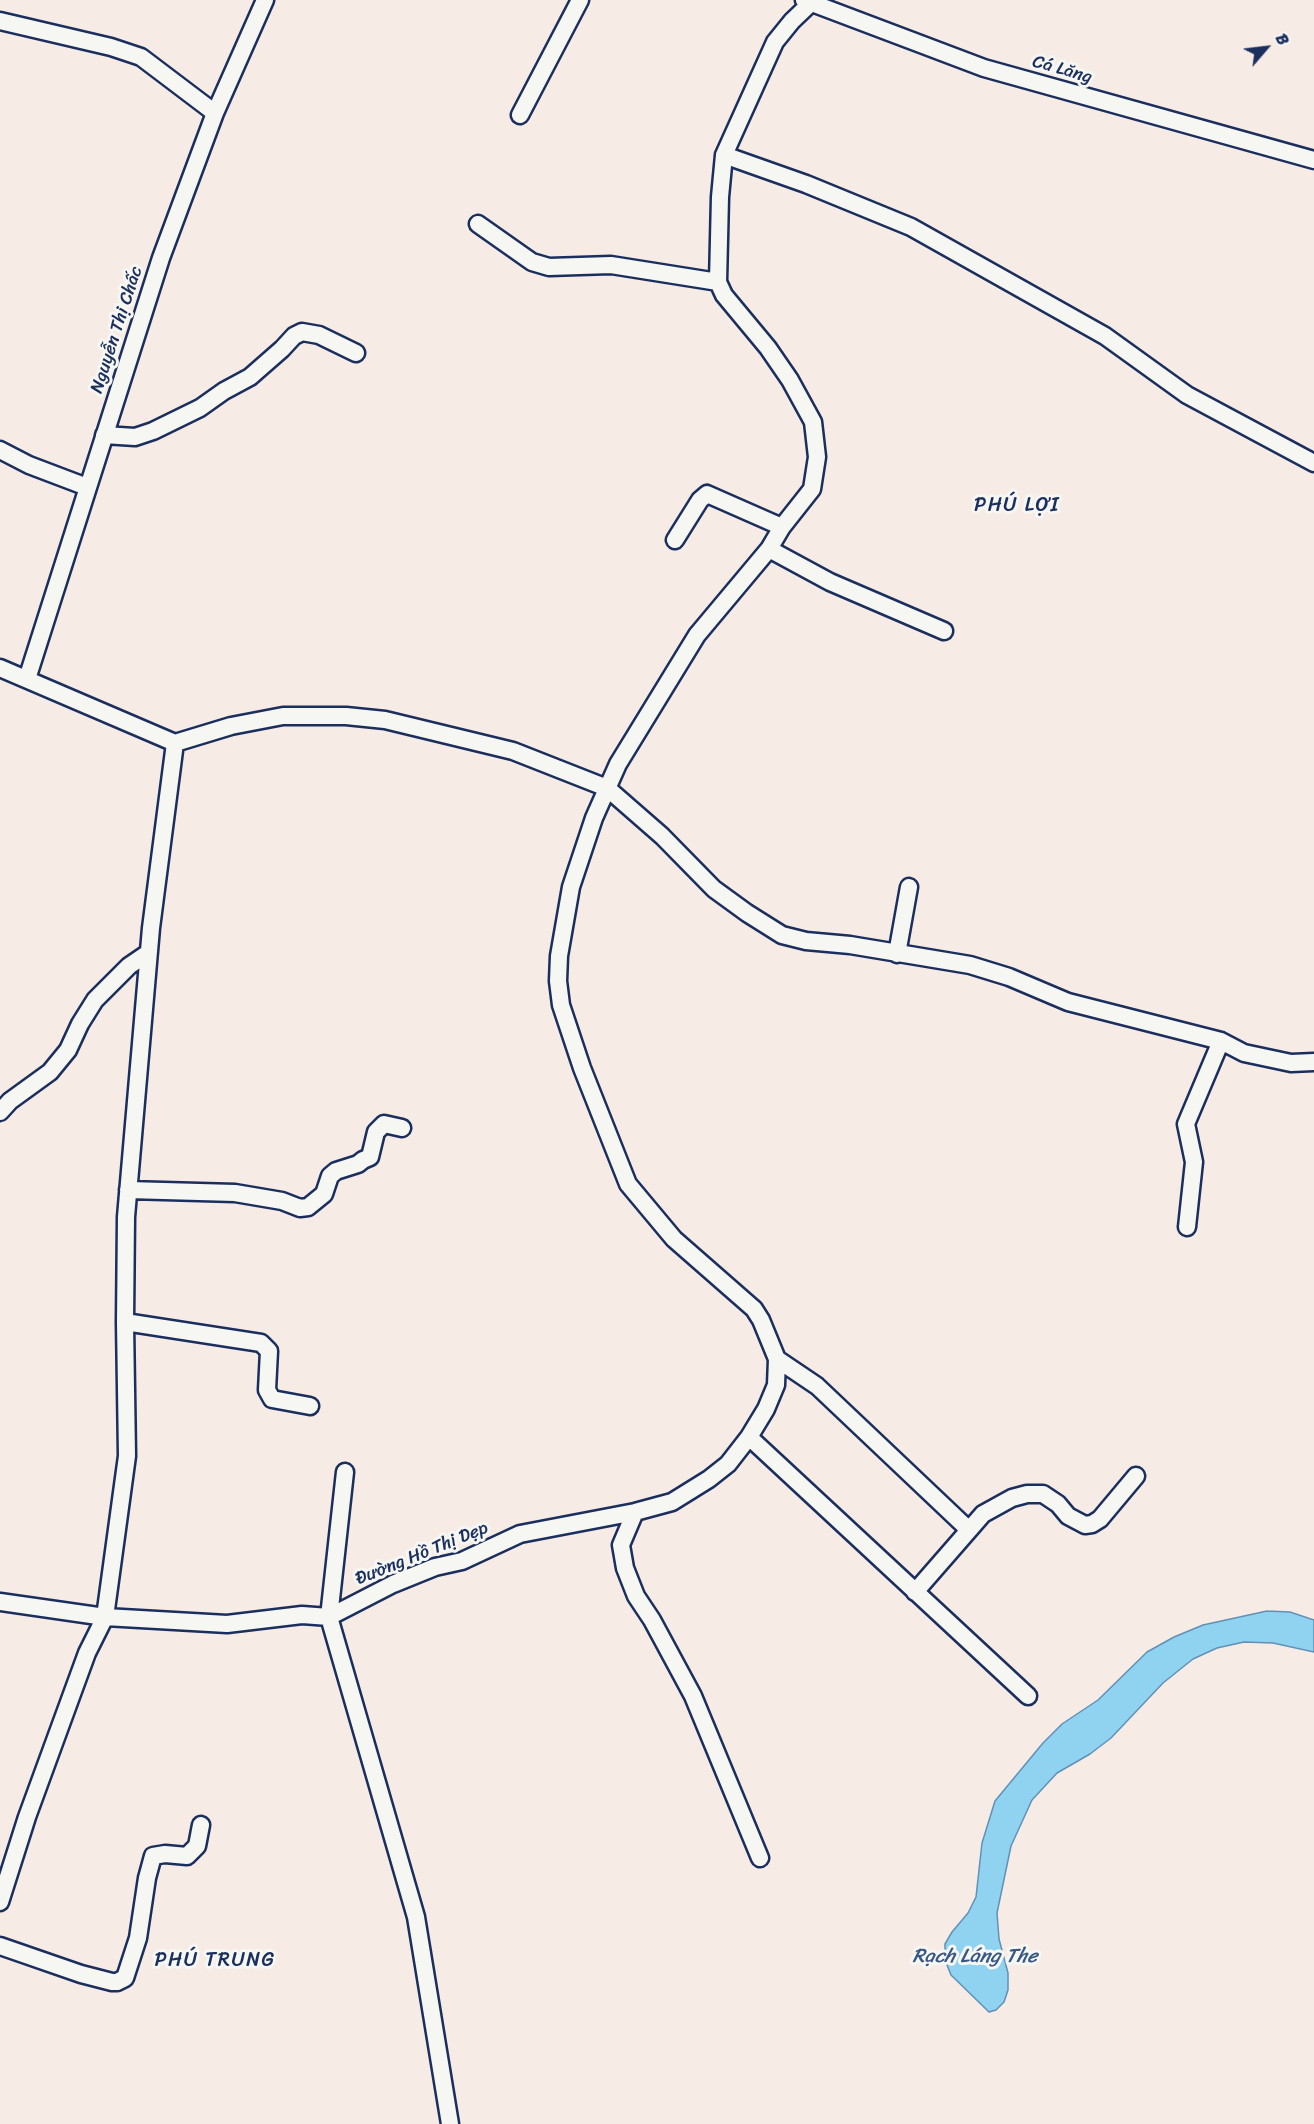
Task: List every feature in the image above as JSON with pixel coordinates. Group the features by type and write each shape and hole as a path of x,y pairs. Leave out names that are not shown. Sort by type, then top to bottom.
{"street":[{"name":"Nguyễn Thị Chấc","path":"27,679 160,258 215,113 265,0"},
{"path":"520,114 580,0"},
{"path":"809,1 776,42 724,155 720,197 718,282 723,295 768,348 790,380 813,422 817,457 812,489 782,527 769,549 697,635 618,764 594,818 571,887 559,956 558,981 561,1005 582,1068 628,1184 674,1239 754,1310 761,1320 777,1359 817,1386 969,1530"},
{"name":"Cá Lăng","path":"809,1 984,68 1314,160"},
{"path":"0,21 111,47 141,57 215,113"},
{"path":"724,155 806,184 911,227 1105,336 1187,395 1314,463"},
{"path":"478,224 532,262 549,267 611,265 718,282"},
{"path":"104,435 122,438 135,437 153,431 200,408 224,391 250,377 294,336 302,332 319,335 356,353"},
{"path":"0,450 29,465 87,487"},
{"path":"675,540 700,500 707,494 782,527"},
{"path":"769,549 830,582 944,631"},
{"path":"0,668 175,743 231,726 283,716 346,716 385,720 513,751 607,788 662,836 714,889 782,935 806,941 850,945 970,965 1009,977 1068,1002 1221,1041 1244,1053 1291,1063 1314,1062"},
{"path":"0,1902 27,1817 82,1664 105,1617 127,1456 125,1322 128,1190 148,953 175,743"},
{"path":"897,954 909,887"},
{"path":"0,1112 10,1101 50,1072 68,1050 80,1024 96,1000 129,966 148,953"},
{"path":"1186,1227 1194,1162 1186,1124 1221,1041"},
{"path":"128,1190 236,1193 282,1201 300,1208 308,1207 324,1194 330,1176 336,1171 358,1164 370,1157 376,1132 384,1124 402,1128"},
{"path":"125,1322 261,1343 269,1351 267,1390 272,1399 310,1406"},
{"name":"Đường Hồ Thị Dẹp","path":"329,1617 393,1584 435,1567 462,1561 520,1534 635,1512 672,1502 728,1464 749,1437 766,1409 776,1385 777,1359"},
{"path":"749,1437 1028,1696"},
{"path":"345,1472 329,1617 416,1917 450,2124"},
{"path":"915,1592 983,1514 1012,1498 1027,1494 1043,1494 1058,1504 1068,1516 1085,1525 1092,1524 1100,1519 1136,1476"},
{"path":"635,1512 621,1545 625,1568 636,1596 652,1620 693,1696 760,1858"},
{"path":"0,1602 105,1617 227,1624 302,1615 329,1617"},
{"path":"0,1946 81,1974 112,1982 125,1978 138,1938 150,1862 153,1856 165,1854 187,1856 197,1846 201,1826"}],"water":[{"name":"Rạch Láng The","path":"1267,1611 1290,1612 1314,1620 1314,1652 1273,1643 1244,1642 1217,1648 1193,1659 1163,1683 1111,1738 1090,1754 1057,1773 1032,1800 1011,1846 997,1913 999,1939 1008,1973 1008,1990 1004,2002 996,2010 989,2012 951,1975 945,1960 945,1944 968,1913 976,1897 982,1843 995,1801 1043,1743 1062,1724 1098,1700 1147,1652 1203,1625"}],"district":[{"name":"PHÚ LỢI","path":"1017,506"},
{"name":"PHÚ TRUNG","path":"215,1961"}]}
